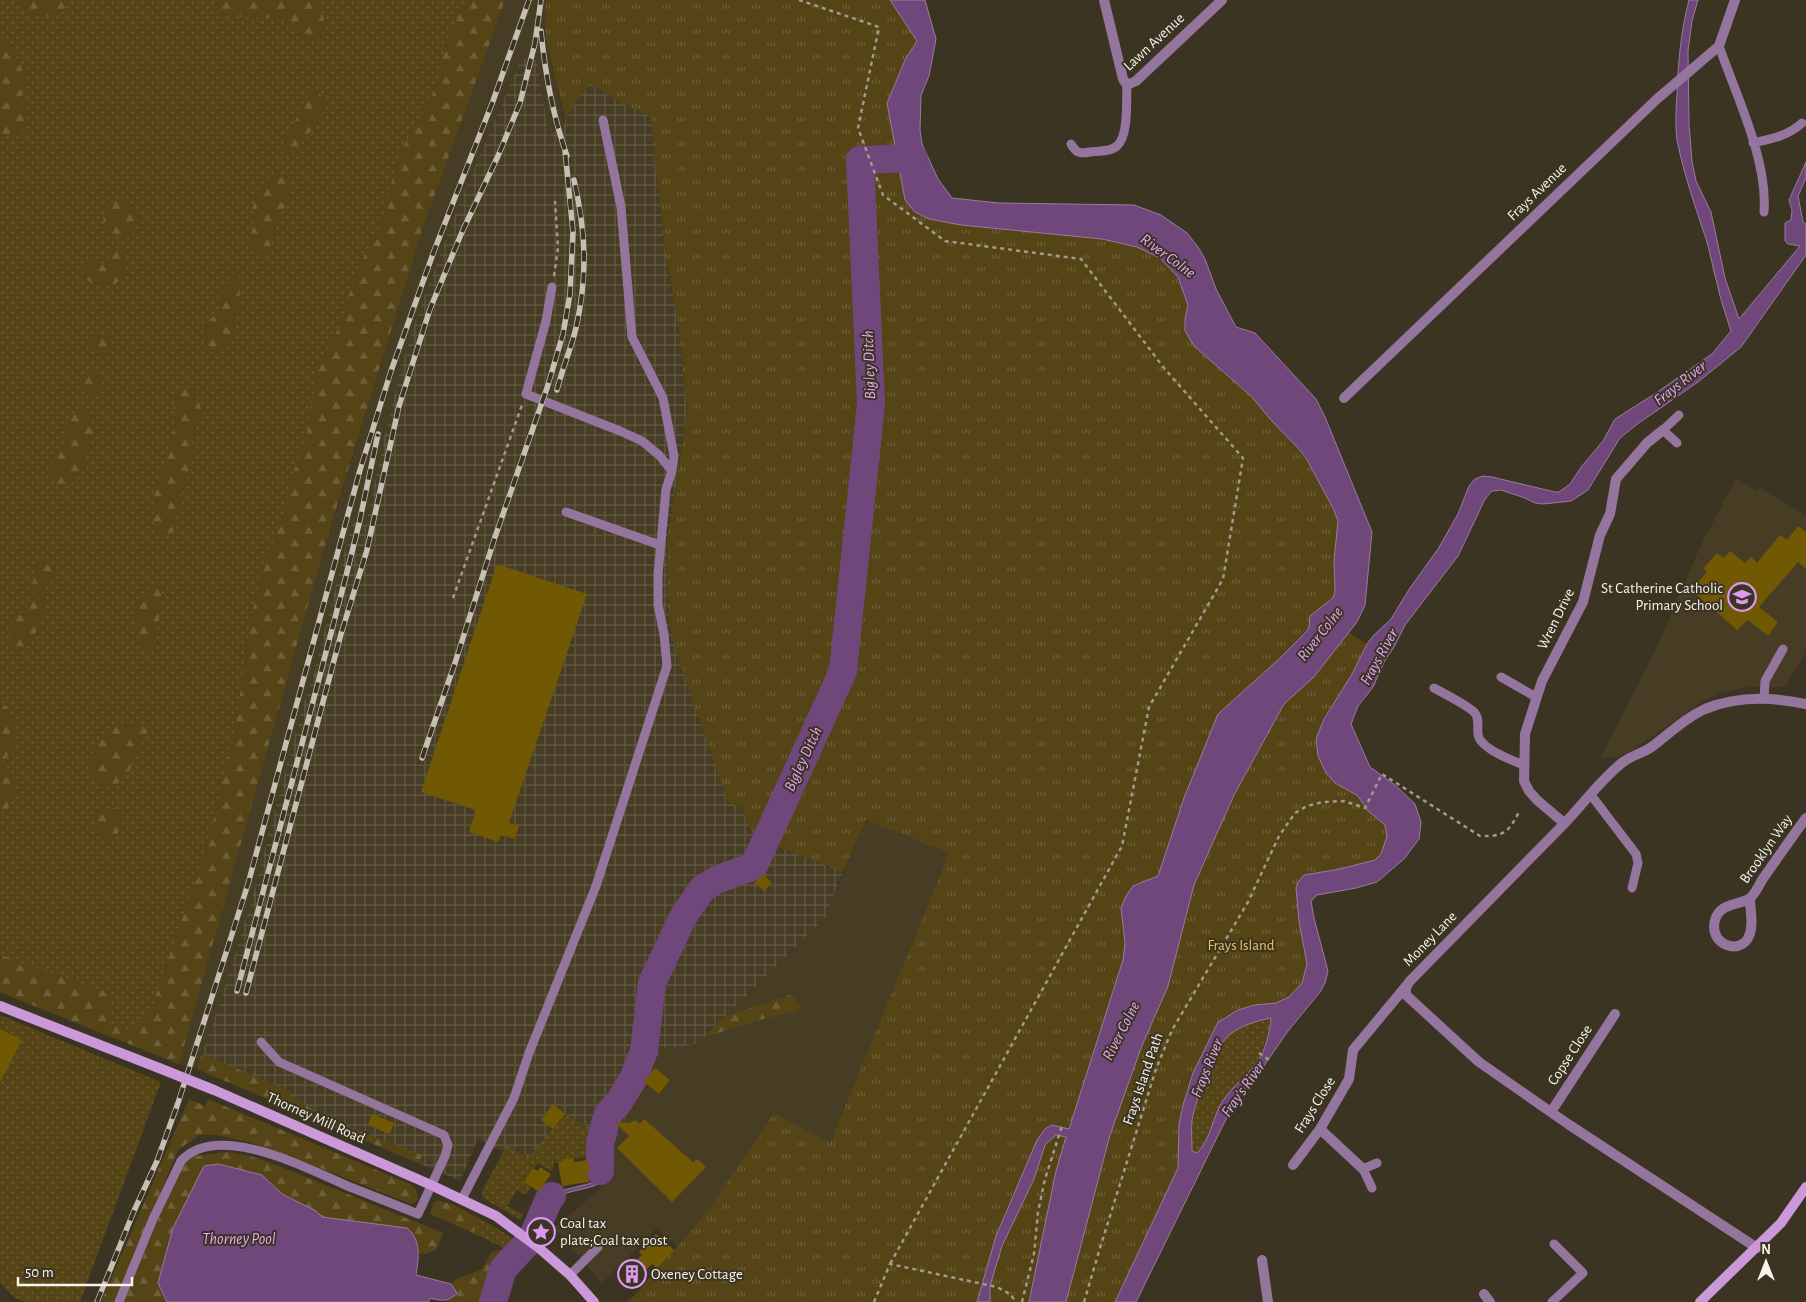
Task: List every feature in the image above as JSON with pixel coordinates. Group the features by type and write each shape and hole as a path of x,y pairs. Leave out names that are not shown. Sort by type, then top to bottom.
{"street":[{"path":"1104,0 1123,78 1128,85"},
{"name":"Lawn Avenue","path":"1128,85 1136,81 1222,0"},
{"path":"1719,46 1735,0"},
{"name":"Frays Avenue","path":"1344,398 1657,98 1719,46"},
{"name":"Wren Drive","path":"1564,823 1527,793 1524,781 1525,734 1542,681 1582,602 1600,534 1610,514 1616,479 1647,443 1663,430"},
{"name":"Money Lane","path":"1757,1248 1551,1112 1479,1062 1406,995 1407,986 1625,760 1651,748 1685,720 1706,709 1745,700 1764,699 1806,704"},
{"name":"Brooklyn Way","path":"1750,898 1727,905 1717,916 1714,931 1723,943 1732,946 1743,944 1749,937 1751,926 1750,898 1806,818"},
{"name":"Frays Close","path":"1293,1165 1320,1129 1349,1079 1352,1050 1407,986"},
{"name":"Thorney Mill Road","path":"0,1006 214,1090 462,1199 496,1216 539,1248 570,1275 594,1302"},
{"name":"Copse Close","path":"1551,1112 1615,1014"},
{"path":"1320,1129 1363,1169"},
{"path":"1700,1302 1781,1223 1806,1187"},
{"path":"1262,1260 1268,1302"}],"lane":[{"path":"1719,46 1753,142 1765,199 1764,212"},
{"path":"1071,144 1075,151 1082,154 1108,150 1116,146 1123,138 1128,85"},
{"path":"462,1199 514,1098 529,1054 596,886 666,666 664,634 658,605 658,574 666,488 672,471 674,456 663,398 632,337 621,207 603,120"},
{"path":"1753,142 1782,136 1794,131 1802,123"},
{"path":"552,287 546,321 526,394 642,441 659,455 672,471"},
{"path":"1677,443 1663,430 1679,415"},
{"path":"566,512 660,545"},
{"path":"1764,699 1765,681 1782,649"},
{"path":"1501,677 1536,697"},
{"path":"1434,688 1474,712 1478,722 1478,735 1482,743 1503,757 1524,765"},
{"path":"1590,795 1637,856 1638,863 1632,888"},
{"path":"119,1302 153,1219 181,1161 185,1156 201,1148 225,1145 258,1150 418,1214 447,1151 448,1145 444,1135 279,1062 261,1042"},
{"path":"1372,1188 1363,1169 1378,1163"},
{"path":"1552,1302 1584,1273 1554,1244"},
{"path":"570,1275 598,1247"}],"path":[{"path":"799,0 879,27 858,128 883,195 945,241 1081,259 1164,368 1243,458 1222,579 1149,707 1122,846 890,1264 874,1302"},
{"path":"552,287 558,248 555,201"},
{"path":"453,598 526,394"},
{"name":"Frays Island Path","path":"1084,1302 1108,1220 1162,1053 1172,1030 1248,902 1279,836 1295,813 1307,806 1323,802 1344,802 1365,808 1382,774 1480,836 1498,835 1507,831 1520,810"},
{"path":"1260,1053 1272,1062"},
{"path":"1022,1302 1034,1254 1038,1212 1045,1179 1062,1126"},
{"path":"890,1264 997,1287 1010,1294 1016,1302"}],"shaded area":[{"path":"505,0 546,0 546,40 565,124 549,137 537,61 522,57 461,199 415,322 401,367 385,433 366,526 359,524 330,611 252,898 197,1069 179,1064 307,608 422,230"},
{"path":"522,57 537,61 549,136 565,124 565,118 590,83 618,101 651,117 666,256 679,328 687,412 667,543 742,808 754,838 843,872 825,918 697,1044 663,1049 643,1080 627,1111 616,1142 565,1114 536,1152 529,1157 507,1145 503,1152 478,1139 460,1181 197,1069 252,898 300,716 315,668 352,522 366,525 385,433 401,367 415,322 461,199"},
{"name":"St Catherine Catholic Primary School","path":"1736,478 1757,491 1760,488 1806,515 1806,652 1785,687 1748,687 1722,693 1703,701 1633,750 1617,757 1601,757 1657,647 1700,547"},
{"path":"866,820 949,853 830,1143 706,1213 677,1246 656,1229 602,1283 554,1228 600,1189 627,1111 663,1048 697,1044 825,918"}],"green space":[{"path":"0,0 505,0 422,230 337,506 179,1064 0,992"},
{"path":"17,0 71,0 63,10 45,17 27,12"},
{"path":"218,0 313,0 323,15 323,33 320,37 311,41 299,39 292,21 270,17 255,18 216,14"},
{"path":"466,0 505,0 422,230 337,506 179,1064 0,992 0,955 110,993 112,1024 130,1034 149,1016 208,842 235,733 250,621 263,570 284,511 294,470 306,442 317,368 339,327 356,273 381,223 399,154 435,90 447,40"},
{"name":"Frays Island","path":"546,0 890,0 917,41 905,60 887,103 905,200 961,225 1102,239 1137,247 1160,258 1179,277 1188,305 1185,319 1194,346 1252,397 1306,458 1333,508 1338,521 1334,561 1335,592 1333,598 1316,612 1367,644 1352,674 1323,719 1316,739 1326,773 1335,783 1358,796 1368,811 1385,825 1387,836 1381,855 1376,860 1304,875 1305,951 1307,964 1302,983 1289,997 1276,1003 1254,1005 1223,1017 1218,1022 1193,1073 1183,1105 1179,1124 1178,1168 1115,1302 626,1302 634,1296 706,1213 774,1113 830,1143 949,853 866,820 843,872 754,838 742,808 728,802 678,658 669,621 667,543 687,412 679,328 666,256 651,117 621,103 590,83 565,118 546,40"},
{"path":"0,37 4,38 15,52 24,74 22,93 25,125 22,135 0,136"},
{"path":"311,91 318,91 323,100 322,114 310,133 295,150 291,154 284,154 282,145"},
{"path":"281,174 286,174 289,180 289,194 275,228 271,244 263,254 251,250 250,247 253,207 260,191"},
{"path":"118,199 132,203 140,216 131,236 126,238 107,230 105,225 105,212"},
{"path":"117,249 126,254 126,265 124,273 117,283 113,287 107,287 96,285 87,280 82,271 81,264 92,260 101,265 107,261 110,252"},
{"path":"234,270 239,283 240,293 234,332 228,343 215,354 204,343 203,332 219,311 218,299 227,287"},
{"path":"104,334 111,337 113,347 109,354 98,356 90,346 95,337"},
{"path":"89,372 98,372 101,384 96,393 87,395 79,388 81,377"},
{"path":"185,389 195,393 203,413 191,438 194,449 174,531 168,534 157,534 153,508 154,496 172,439 175,392"},
{"path":"78,411 84,412 93,425 91,439 81,471 75,481 66,487 55,485 52,472 54,455 67,441 67,420"},
{"path":"47,560 51,563 54,571 43,589 45,617 29,644 19,649 10,645 9,635 11,628 13,622 25,610 32,597 34,569 42,561"},
{"path":"154,585 161,586 161,610 153,647 142,648 137,631 136,613 141,597"},
{"path":"0,701 12,714 17,746 17,750 3,761 12,773 15,790 13,800 2,813 0,812"},
{"path":"122,723 139,723 147,726 148,731 136,750 130,770 125,778 116,784 103,785 92,779 92,760 95,744 105,732"},
{"path":"116,808 122,812 123,821 116,837 107,841 100,837 96,831 94,824 95,816 105,809"},
{"path":"789,995 795,997 801,1007 796,1011 705,1037 723,1017"},
{"path":"0,1015 161,1082 80,1302 25,1302 15,1298 0,1283"},
{"path":"1271,1017 1271,1025 1259,1060 1237,1083 1215,1116 1205,1145 1198,1153 1192,1151 1192,1120 1194,1112 1201,1088 1217,1051 1228,1035 1249,1024"},
{"path":"202,1054 290,1091 297,1099 329,1117 422,1155 419,1163 197,1069"},
{"path":"189,1099 205,1106 208,1099 410,1184 416,1190 418,1199 411,1204 249,1142 216,1135 199,1135 178,1150 115,1302 101,1302"},
{"path":"565,1114 599,1133 596,1144 596,1175 589,1182 587,1171 590,1171 588,1157 562,1159 563,1162 555,1163 556,1156 552,1171 538,1164 524,1182 531,1187 526,1195 517,1190 507,1206 523,1214 521,1220 483,1198 482,1191 507,1145 526,1156 531,1155"},
{"path":"228,1152 250,1156 274,1164 443,1233 436,1250 426,1254 418,1253 417,1245 407,1228 322,1217 316,1211 282,1194 262,1175 218,1164 205,1166 173,1228 158,1283 167,1302 124,1302 182,1162 195,1156"},
{"path":"438,1200 454,1205 482,1220 473,1233 430,1214 434,1202"},
{"path":"482,1220 521,1245 514,1253 473,1233"},
{"path":"506,1249 514,1253 498,1270 490,1302 445,1302 454,1297 455,1289 451,1284 456,1279 481,1270 492,1252"}],"water":[{"name":"River Colne","path":"890,0 925,0 936,39 929,76 921,95 920,130 922,144 938,179 952,198 999,203 1134,205 1161,215 1187,233 1205,259 1216,289 1236,327 1255,333 1316,399 1372,532 1365,605 1357,622 1313,678 1284,704 1234,795 1194,885 1168,986 1141,1048 1110,1135 1066,1302 1029,1302 1056,1171 1066,1137 1056,1135 1045,1145 1034,1179 1002,1246 990,1286 990,1302 977,1302 996,1236 1037,1140 1045,1129 1052,1125 1069,1129 1123,960 1125,943 1121,908 1126,896 1133,886 1158,876 1184,798 1218,714 1307,631 1310,616 1333,598 1335,592 1334,561 1338,521 1306,458 1297,447 1252,397 1194,346 1185,331 1188,305 1178,277 1160,258 1137,247 1102,239 961,225 929,219 915,212 905,200 887,103 905,60 917,41"},
{"path":"1689,0 1698,0 1692,21 1688,51 1689,124 1692,161 1696,181 1711,212 1725,278 1739,319 1800,246 1788,244 1785,241 1785,223 1791,220 1792,210 1789,200 1806,162 1806,178 1798,196 1803,222 1806,224 1806,255 1741,347 1698,382 1620,438 1588,490 1571,501 1543,504 1535,503 1501,490 1492,491 1485,499 1458,556 1405,625 1385,660 1373,687 1358,706 1351,724 1370,767 1395,785 1415,804 1421,822 1419,839 1404,859 1377,882 1317,895 1311,901 1328,971 1325,983 1259,1073 1234,1103 1136,1302 1115,1302 1178,1168 1179,1124 1183,1105 1193,1073 1218,1022 1238,1010 1254,1005 1276,1003 1289,997 1302,983 1307,964 1299,921 1296,888 1298,882 1304,875 1340,869 1375,860 1381,854 1387,836 1385,825 1368,811 1358,796 1335,783 1326,773 1318,756 1316,739 1324,719 1352,674 1367,644 1391,619 1410,588 1438,549 1458,514 1469,486 1475,479 1483,476 1492,477 1559,492 1570,484 1603,441 1615,419 1712,354 1731,331 1677,140 1678,70","holes":["1271,1018 1267,1041 1260,1058 1222,1102 1202,1147 1197,1153 1192,1151 1192,1120 1194,1112 1206,1075 1224,1041 1233,1032 1248,1024"]},
{"path":"599,1133 606,1137 600,1183 555,1198 551,1202 538,1231 531,1226 552,1193 592,1183 596,1175 597,1160 594,1152 595,1142"},
{"name":"Thorney Pool","path":"218,1164 262,1175 282,1194 316,1211 322,1217 407,1228 417,1243 416,1275 451,1284 457,1293 448,1299 430,1298 428,1302 167,1302 158,1283 173,1228 204,1166"}],"building":[{"path":"1798,526 1806,532 1806,569 1798,562 1759,607 1778,622 1768,636 1748,620 1737,630 1691,590 1707,572 1703,569 1717,553 1724,558 1730,551 1745,563 1751,557 1757,563 1780,535 1787,540"},
{"path":"497,564 587,594 509,823 519,825 515,839 501,835 498,842 469,832 476,810 421,792"},
{"path":"763,874 772,883 764,891 755,883"},
{"path":"0,1029 22,1040 0,1082"},
{"path":"655,1068 670,1080 659,1094 644,1082"},
{"path":"553,1104 565,1114 553,1129 541,1120"},
{"path":"372,1114 394,1123 390,1134 368,1125"},
{"path":"644,1119 693,1162 697,1159 706,1167 672,1202 617,1148 629,1136 615,1122 630,1123 635,1120 640,1124"},
{"path":"574,1158 574,1162 588,1160 589,1182 562,1186 558,1162 563,1162 562,1159"},
{"path":"540,1167 551,1174 539,1192 524,1182 533,1168 538,1171"},
{"path":"656,1234 674,1250 657,1269 652,1264 627,1289 617,1278 642,1255 639,1252"}],"waterway":[{"name":"Bigley Ditch","path":"600,1171 600,1145 605,1123 609,1113 619,1102 633,1079 644,1051 652,983 683,917 702,889 716,880 754,866 843,671 871,404 860,160 914,158"},
{"name":"Bigley Ditch","path":"493,1302 503,1269 532,1238 552,1196"}],"railway":[{"path":"97,1302 134,1211 157,1161 178,1103 248,884 360,470 391,371 434,251 493,101 529,0"},
{"path":"246,993 341,634 367,550 399,406 430,309 462,232 498,156 520,103 535,43 541,0"},
{"path":"541,31 550,94 567,156"},
{"path":"422,758 455,663 495,537 547,388 563,334 570,294 573,232 565,150"},
{"path":"557,390 576,328 584,271 583,236 574,180"},
{"path":"237,991 346,576 378,434"}],"place":[{"name":"St Catherine Catholic Primary School","path":"1742,597"},
{"name":"Coal tax plate;Coal tax post","path":"541,1232"},
{"name":"Oxeney Cottage","path":"632,1274"}],"water label":[{"name":"Frays River","path":"1680,383"},
{"name":"Frays River","path":"1379,657"},
{"name":"Frays River","path":"1207,1068"},
{"name":"Fray's River","path":"1243,1089"}]}
